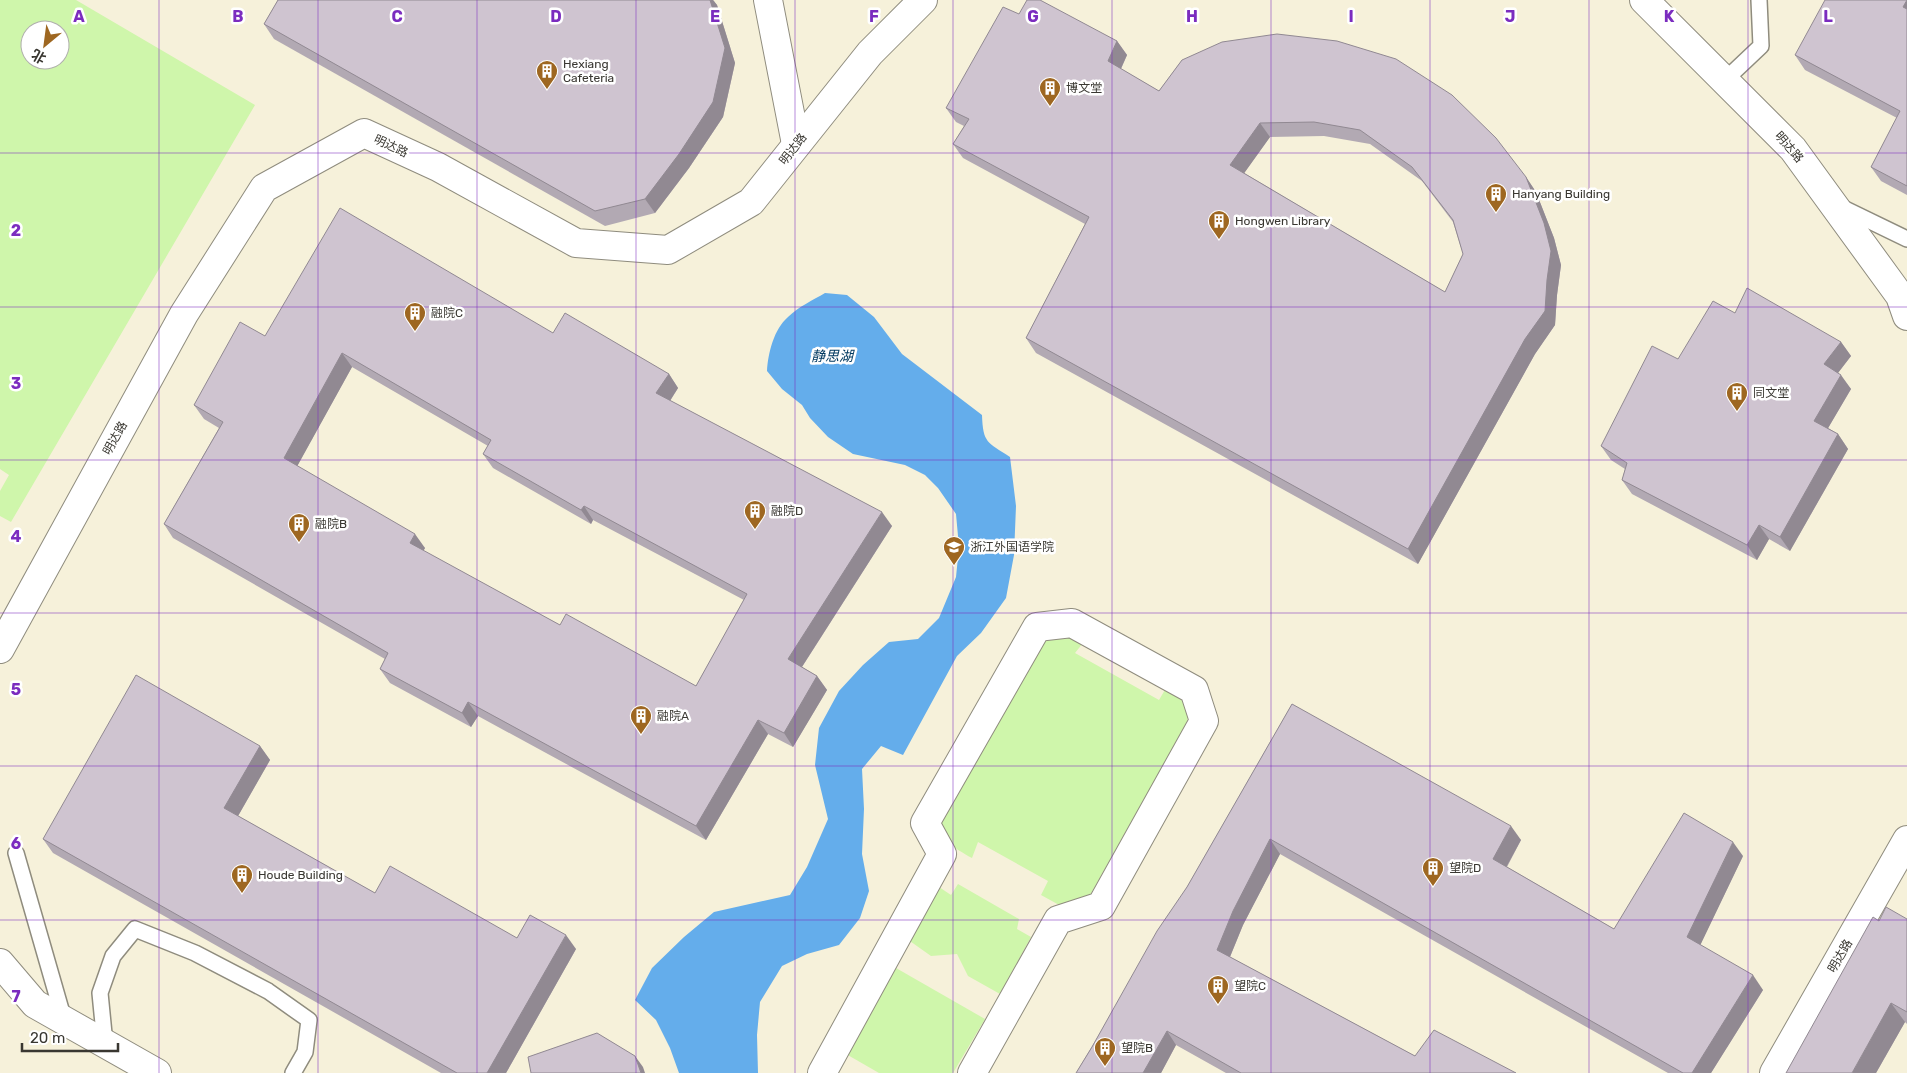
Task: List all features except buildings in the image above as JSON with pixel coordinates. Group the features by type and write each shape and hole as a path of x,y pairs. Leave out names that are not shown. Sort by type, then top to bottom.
{"street":[{"path":"768,0 796,144"},
{"name":"明达路","path":"3,636 184,314 264,188 364,133 438,167 576,244 668,250 751,202 870,52 923,0"},
{"name":"明达路","path":"1644,0 1792,149 1900,296 1907,316"},
{"path":"822,1073 942,854 925,823 1037,627 1072,623 1194,690 1204,721 1101,906 1058,920 972,1073"},
{"name":"明达路","path":"1774,1073 1907,840"},
{"path":"0,963 35,1004 157,1073"}],"lane":[{"path":"1724,80 1761,46 1759,0"},
{"path":"1832,203 1907,239"},
{"path":"16,853 65,1021"},
{"path":"105,1044 100,993 113,956 135,929 195,953 268,991 309,1020 305,1052 293,1073"}],"shaded area":[{"name":"浙江外国语学院","path":"0,0 1907,0 1907,1073 0,1073"}],"green space":[{"path":"0,0 76,0 255,105 11,522 0,516 0,491 9,475 0,469"},
{"path":"1066,634 1083,643 1075,653 1159,700 1166,688 1184,702 1189,713 1186,725 1085,904 1061,906 1041,895 1048,881 978,842 972,858 953,846 941,831 939,816 1044,638"},
{"path":"958,884 1019,919 1017,929 1031,937 1000,994 968,976 957,954 931,956 907,939 939,887 951,895"},
{"path":"896,968 985,1019 953,1073 879,1073 846,1054"}],"water":[{"name":"静思湖","path":"825,293 847,295 874,317 902,354 982,415 985,437 991,445 1010,457 1016,506 1014,555 1006,598 981,633 957,656 903,755 881,746 862,769 864,809 862,854 869,891 860,918 839,945 807,954 782,966 760,1002 757,1035 758,1073 679,1073 670,1048 656,1020 635,1000 652,968 684,937 714,912 790,895 807,867 828,819 815,765 819,728 839,691 863,665 889,642 918,639 939,618 956,577 959,547 956,514 938,488 925,475 905,465 853,454 828,437 810,418 802,405 782,389 767,371 775,335 783,322 796,310"}],"place":[{"name":"Hexiang Cafeteria","path":"547,90"},
{"name":"博文堂","path":"1050,107"},
{"name":"Hanyang Building","path":"1496,213"},
{"name":"Hongwen Library","path":"1219,240"},
{"name":"融院C","path":"415,332"},
{"name":"同文堂","path":"1737,412"},
{"name":"融院D","path":"755,530"},
{"name":"融院B","path":"299,543"},
{"name":"浙江外国语学院","path":"954,566"},
{"name":"融院A","path":"641,735"},
{"name":"望院D","path":"1433,887"},
{"name":"Houde Building","path":"242,894"},
{"name":"望院C","path":"1218,1005"},
{"name":"望院B","path":"1105,1067"}]}
